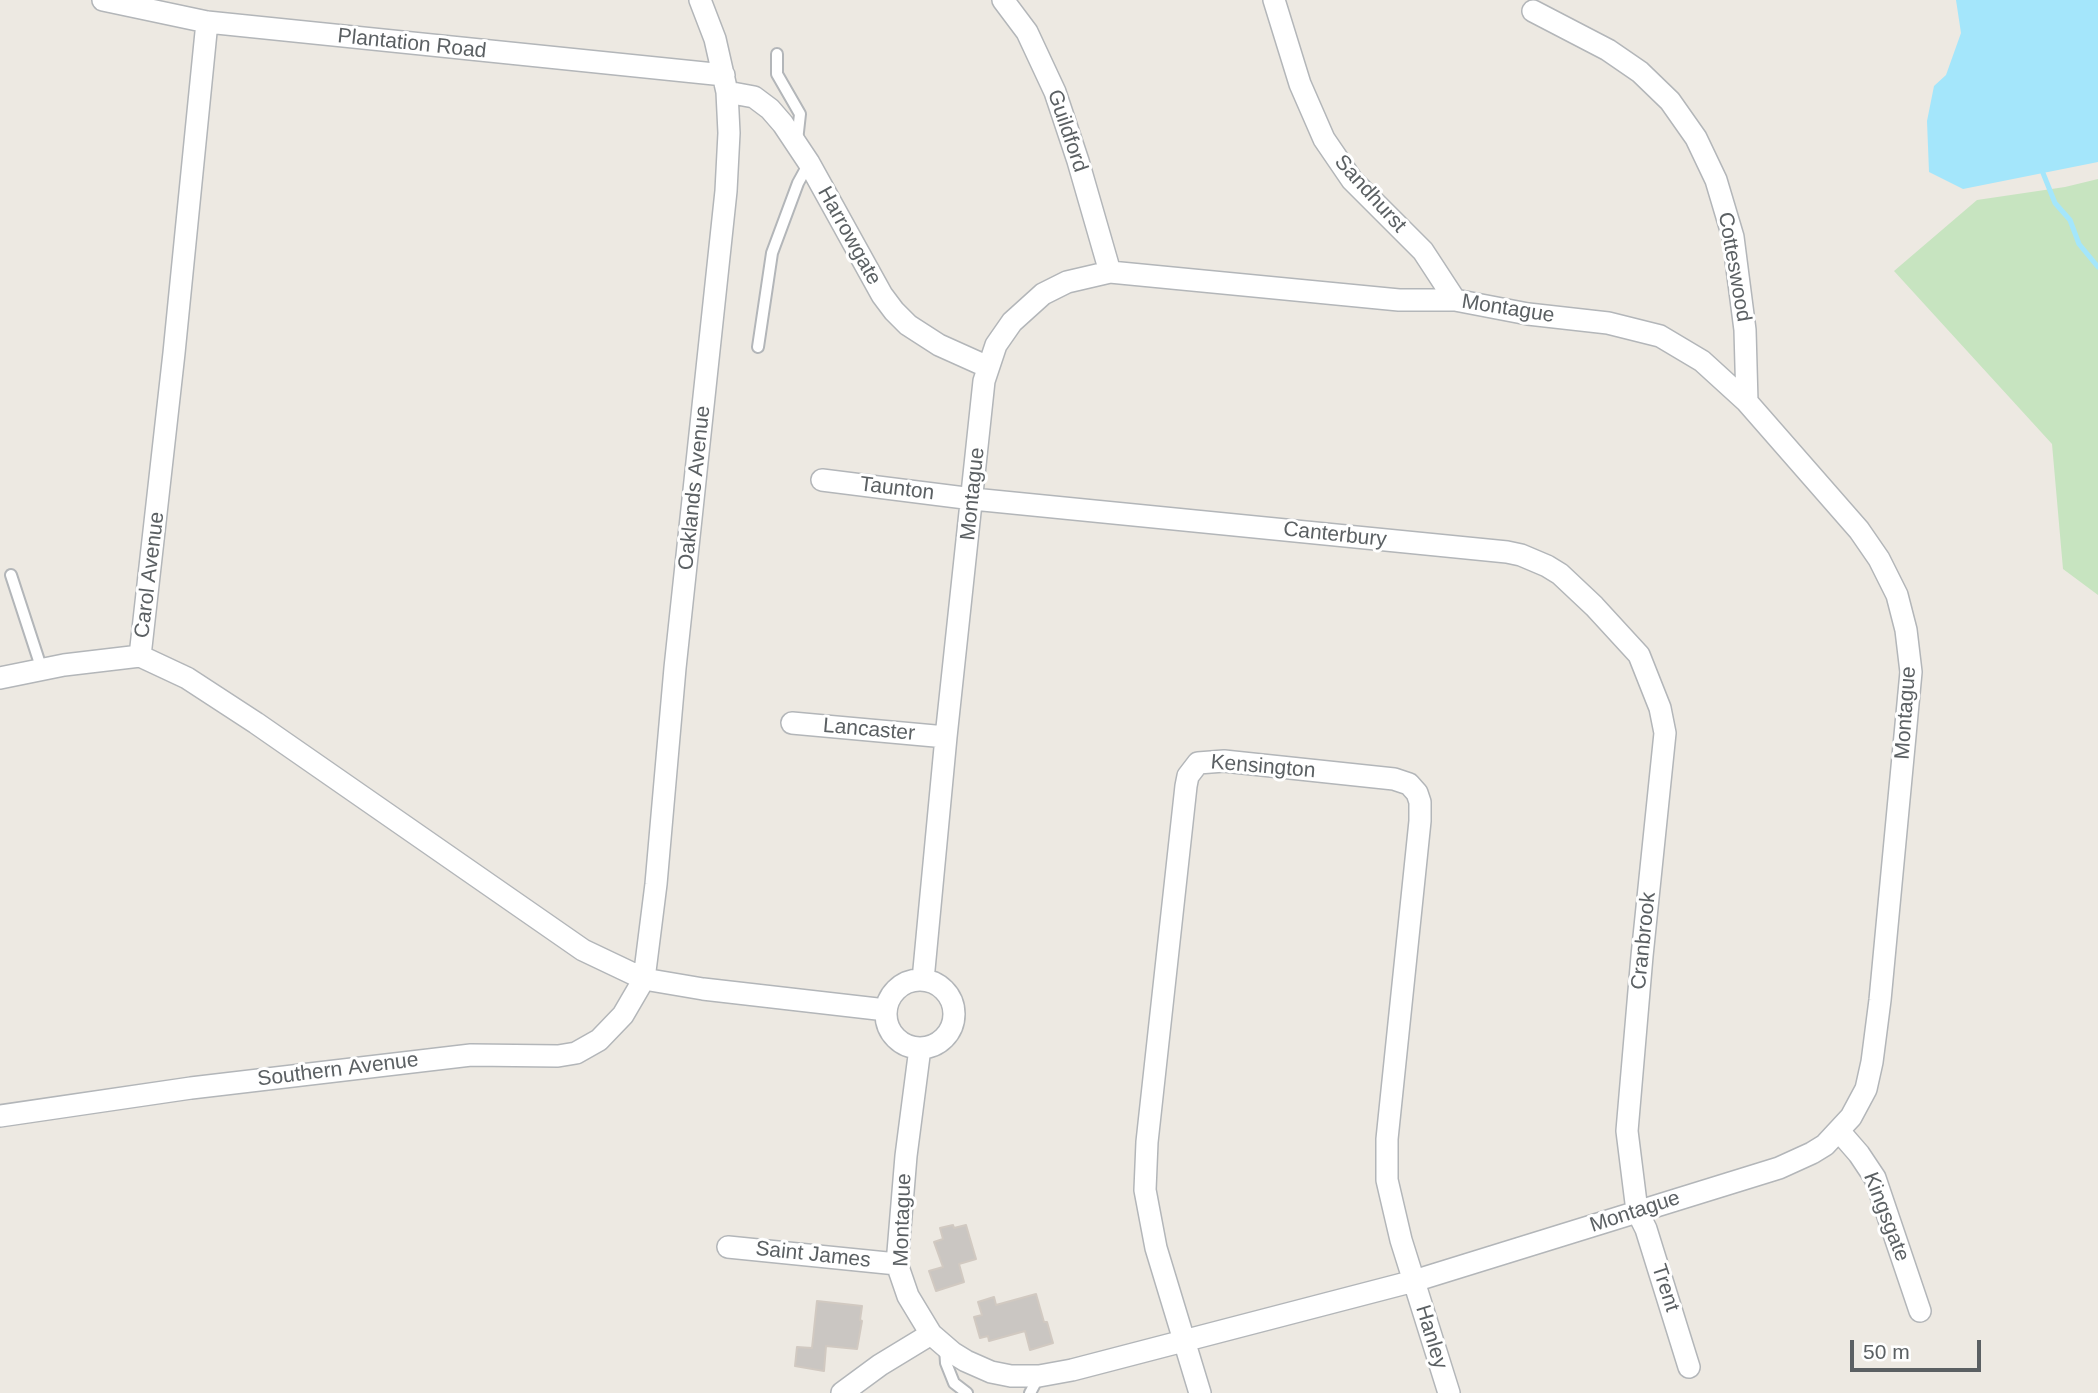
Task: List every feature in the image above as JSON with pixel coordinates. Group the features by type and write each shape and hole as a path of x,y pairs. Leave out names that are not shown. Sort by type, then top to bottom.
{"street":[{"name":"Plantation Road","path":"103,0 207,22 725,83"},
{"name":"Oaklands Avenue","path":"644,979 718,279 729,133 725,83 715,39 700,0"},
{"name":"Guildford","path":"1003,0 1027,32 1055,92 1110,272"},
{"name":"Sandhurst","path":"1274,0 1300,83 1324,139 1352,180 1423,251 1455,299"},
{"name":"Cotteswood","path":"1533,11 1591,40 1640,72 1670,101 1696,138 1716,180 1732,237 1745,330 1747,402"},
{"name":"Carol Avenue","path":"207,22 140,656 187,678 256,723 583,950 644,979 703,989 886,1010"},
{"name":"Harrowgate","path":"725,83 763,103 783,124 809,163 882,295 894,311 908,326 939,345 988,367"},
{"name":"Montague","path":"920,1048 906,1156 897,1264 908,1296 938,1340 966,1361 991,1372 1035,1385 1073,1370 1414,1281 1779,1168 1812,1153 1839,1131 1859,1104 1866,1089 1872,1062 1911,672 1897,595 1880,559 1860,530 1747,402 1702,361 1660,336 1608,323 1528,314 1455,299 1399,300 1110,272 1083,277 1043,294 1012,322 996,345 984,381 923,979"},
{"name":"Taunton","path":"822,480 973,499"},
{"name":"Canterbury","path":"973,499 1521,555 1547,566 1579,591 1639,655 1647,673"},
{"path":"0,678 140,656"},
{"name":"Cranbrook","path":"1637,1211 1627,1131 1628,1102 1665,741 1660,708 1647,673"},
{"name":"Lancaster","path":"792,723 946,737"},
{"name":"Kensington","path":"1183,1340 1149,1219 1147,1142 1186,786 1191,770 1204,761 1394,779 1409,784 1417,793 1420,821 1387,1139 1387,1180 1414,1281"},
{"name":"Southern Avenue","path":"0,1116 191,1088 471,1055 576,1054 599,1040 617,1021 644,979"},
{"path":"923,979 934,983 950,998 954,1009 949,1031 942,1040 920,1048 899,1041 886,1021 886,1010 888,999 902,984 923,979"},
{"name":"Kingsgate","path":"1839,1131 1875,1178 1920,1311"},
{"name":"Trent","path":"1637,1211 1646,1229 1689,1367"},
{"name":"Saint James","path":"728,1247 897,1264"},
{"name":"Hanley","path":"1414,1281 1448,1393"},
{"path":"842,1393 880,1365 938,1340"},
{"path":"1183,1340 1200,1393"}],"lane":[{"path":"777,54 776,66 780,81 800,114 797,144"},
{"path":"758,347 772,253 798,183 809,163"},
{"path":"11,576 42,670"},
{"path":"938,1340 954,1383 967,1393"}],"green space":[{"path":"2098,179 2098,595 2063,569 2052,444 1894,271 1977,200 2065,187"}],"water":[{"path":"1956,0 2098,0 2098,162 1963,189 1929,172 1927,121 1934,86 1946,75 1961,33"}],"building":[{"path":"953,1225 954,1228 966,1225 976,1259 959,1264 964,1282 936,1291 929,1271 943,1267 934,1242 943,1239 940,1228"},
{"path":"1036,1294 1053,1343 1030,1350 1025,1331 989,1341 988,1336 980,1338 974,1317 982,1315 978,1302 994,1297 996,1305"},
{"path":"817,1301 862,1306 857,1349 826,1346 824,1371 795,1366 797,1347 812,1348"}],"waterway":[{"path":"2043,173 2055,203 2070,220 2079,244 2098,267"}]}
